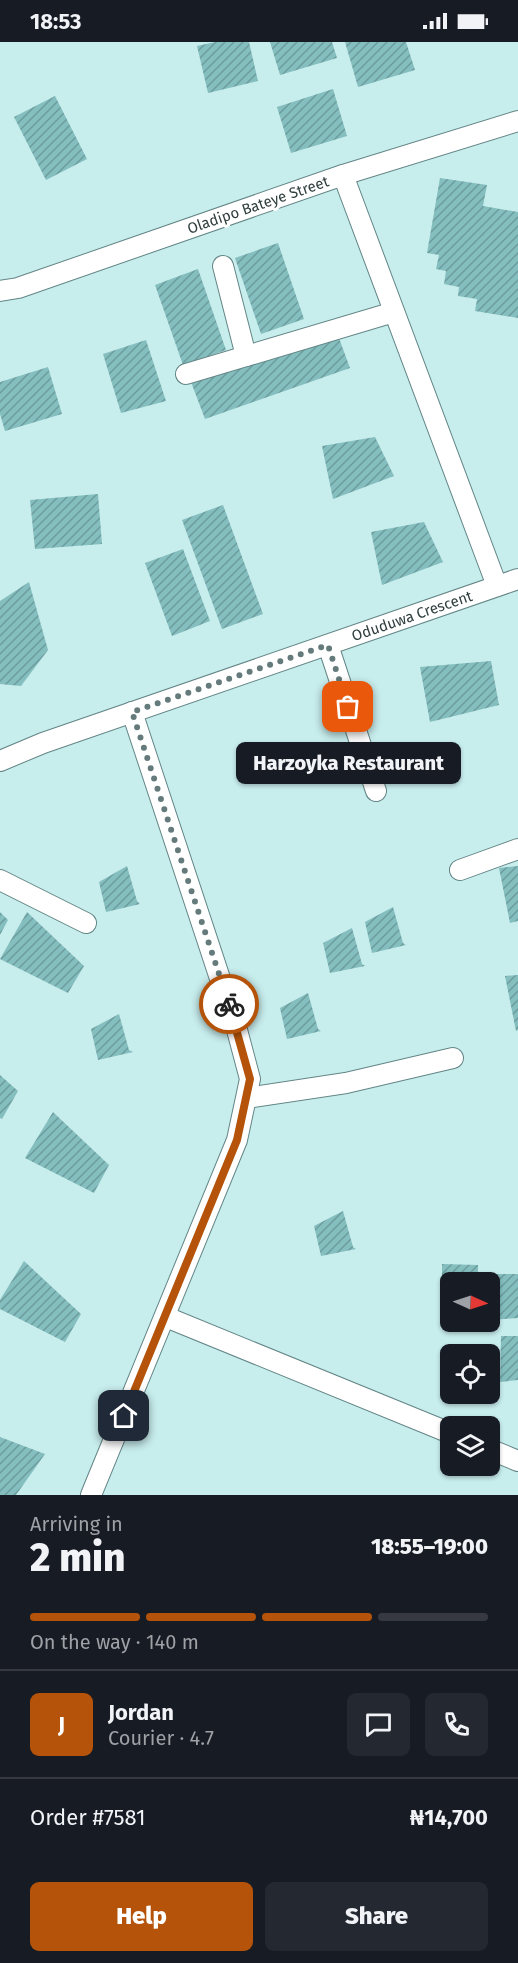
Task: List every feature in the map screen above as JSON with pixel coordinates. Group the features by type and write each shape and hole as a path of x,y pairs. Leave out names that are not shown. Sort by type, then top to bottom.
{"street":[{"name":"Oladipo Bateye Street","path":"0,291 18,288 343,175 518,121"},
{"path":"343,175 394,312 512,584"},
{"path":"223,266 246,356"},
{"path":"186,374 394,312"},
{"name":"Oduduwa Crescent","path":"0,761 132,712 512,584"},
{"path":"328,645 376,791"},
{"path":"91,1495 237,1140 250,1079 237,1030 132,712"},
{"path":"460,870 518,849"},
{"path":"0,880 86,923"},
{"path":"247,1098 346,1083 453,1058"},
{"path":"166,1317 440,1429"},
{"path":"500,1454 518,1461"}],"building":[{"path":"215,42 249,42 258,81 208,93 197,46"},
{"path":"270,42 332,42 337,58 280,75"},
{"path":"345,42 406,42 415,70 358,87"},
{"path":"333,89 347,136 291,153 277,107"},
{"path":"55,96 87,159 46,180 14,117"},
{"path":"440,178 487,185 483,206 518,212 518,318 475,311 477,299 458,296 459,287 444,284 446,271 436,269 439,255 427,253"},
{"path":"278,243 304,319 261,334 235,258"},
{"path":"198,269 226,350 183,365 155,285"},
{"path":"336,330 350,368 205,419 191,382"},
{"path":"146,340 166,401 121,413 103,354"},
{"path":"48,367 62,414 5,431 0,414 0,382"},
{"path":"375,437 394,476 333,499 322,446"},
{"path":"98,494 102,544 35,549 30,500"},
{"path":"223,505 263,614 222,629 182,520"},
{"path":"424,522 443,562 382,585 371,532"},
{"path":"183,549 210,621 172,636 145,563"},
{"path":"29,582 48,650 21,686 0,684 0,601"},
{"path":"491,661 499,705 430,722 420,667"},
{"path":"127,866 137,901 140,904 106,912 99,882"},
{"path":"518,866 518,921 510,923 499,868"},
{"path":"393,907 403,943 406,945 372,953 365,922"},
{"path":"0,912 8,920 0,935"},
{"path":"27,912 84,966 68,993 0,959"},
{"path":"352,928 362,964 365,966 330,973 323,943"},
{"path":"518,975 518,1030 516,1031 505,976"},
{"path":"308,993 318,1029 321,1031 287,1039 280,1008"},
{"path":"119,1014 129,1050 133,1052 98,1060 91,1029"},
{"path":"0,1075 18,1091 2,1119 0,1118"},
{"path":"53,1112 109,1165 94,1193 25,1158"},
{"path":"343,1211 353,1247 356,1249 321,1256 314,1226"},
{"path":"24,1261 81,1314 65,1342 0,1309 0,1300"},
{"path":"442,1264 478,1265 478,1272 442,1272"},
{"path":"500,1274 518,1274 518,1318 500,1319"},
{"path":"501,1336 518,1336 518,1380 500,1382"},
{"path":"0,1437 45,1454 16,1495 0,1495"}],"way so far":[{"path":"229,1004 132,712 328,645 348,707"}],"place":[{"name":"Harzoyka Restaurant","path":"348,707"}],"route":[{"path":"124,1416 237,1140 250,1079 229,1004"}]}
